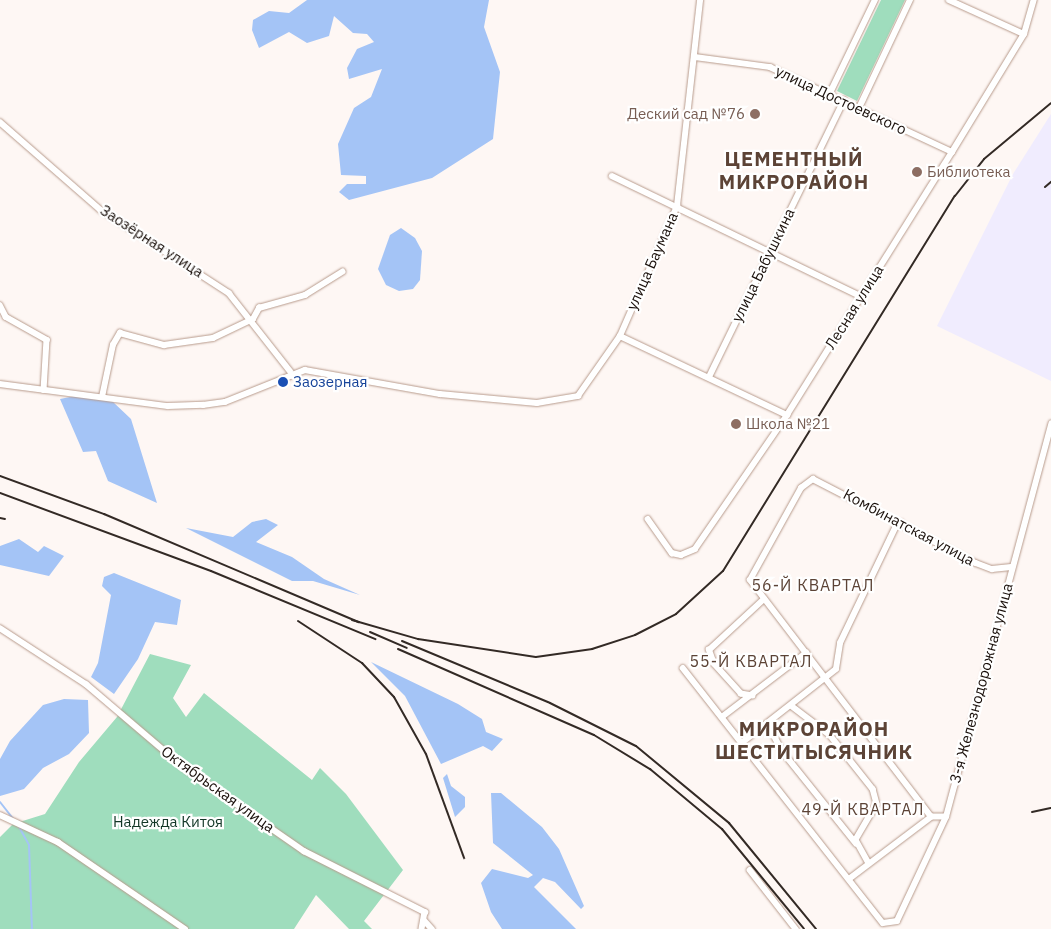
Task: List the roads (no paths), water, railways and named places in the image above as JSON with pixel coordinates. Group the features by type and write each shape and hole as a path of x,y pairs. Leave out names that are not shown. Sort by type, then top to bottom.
{"street":[{"name":"улица Баумана","path":"290,372 317,371 440,394 537,403 564,402 584,392 620,336 677,206 700,0"},
{"path":"830,93 875,0"},
{"path":"859,108 910,0"},
{"path":"949,0 1024,34"},
{"name":"Лесная улица","path":"648,519 672,553 681,555 695,549 787,415 952,152 1024,34 1034,0"},
{"name":"улица Достоевского","path":"695,57 770,66 952,152"},
{"name":"улица Бабушкина","path":"709,377 768,251 844,100"},
{"name":"Заозёрная улица","path":"0,122 102,210 216,283 252,318 290,372"},
{"path":"612,176 860,296"},
{"path":"102,397 113,345 120,333 151,343 174,345 212,338 252,318 259,308 305,295 342,272"},
{"path":"0,305 6,318 46,340 44,390"},
{"path":"620,336 787,415"},
{"path":"0,384 168,406 203,405 225,402 290,372"},
{"name":"3-я Железнодорожная улица","path":"850,879 883,923 890,924 902,917 946,817 1011,567 1051,424"},
{"name":"Комбинатская улица","path":"764,599 750,580 764,549 809,481 821,480 976,563 992,569 1011,567"},
{"path":"743,742 828,680 838,664 840,644 896,526 901,523"},
{"path":"753,696 741,694 714,664 710,650 764,599 828,680 931,817"},
{"name":"Октябрьская улица","path":"0,628 86,684 186,769 304,851 425,912 424,920"},
{"path":"722,717 753,696 806,653"},
{"path":"683,668 850,879 931,817 946,817"},
{"path":"793,707 830,735 873,789 877,804 856,843"},
{"path":"768,724 783,752 856,843 869,863"},
{"path":"0,815 58,842 185,929"},
{"path":"750,870 796,929"},
{"path":"422,929 424,920"},
{"path":"424,920 432,929"}],"water":[{"path":"307,0 489,0 484,27 500,72 493,139 432,178 349,200 339,192 347,184 366,184 366,176 341,175 338,144 354,108 371,97 382,69 349,79 347,68 357,49 374,42 367,34 353,33 334,16 329,36 307,43 289,32 259,48 252,30 253,20 269,11 289,13"},
{"path":"401,228 415,238 422,251 420,280 413,289 399,291 386,285 378,269 390,235"},
{"path":"75,396 112,401 131,419 157,503 108,481 96,451 83,452 60,399"},
{"path":"266,519 278,525 256,542 292,557 324,579 360,595 313,581 292,581 186,528 233,537 252,522"},
{"path":"19,539 38,552 44,546 64,556 49,576 0,565 0,546"},
{"path":"114,573 181,600 177,625 155,622 138,659 114,694 91,677 98,663 111,595 102,586 104,577"},
{"path":"371,662 458,704 482,719 486,732 503,739 492,751 483,746 441,764 405,696"},
{"path":"64,699 88,700 89,733 69,754 43,768 24,789 0,796 0,759 10,741 43,705"},
{"path":"447,774 451,786 465,797 465,807 455,817 443,778"},
{"path":"491,793 501,793 542,827 559,849 584,906 581,909 555,882 543,878 534,887 576,929 502,929 491,912 481,883 492,869 528,878 533,875 493,843"}],"waterway":[{"path":"0,802 15,821"},
{"path":"18,825 29,845 32,929"}],"railway":[{"path":"352,620 418,639 536,657 592,649 635,635 676,614 723,571 955,196 984,159 1051,103"},
{"path":"1045,187 1051,182"},
{"path":"0,476 104,514 359,622"},
{"path":"0,493 211,571 375,639"},
{"path":"0,518 5,519"},
{"path":"298,621 362,663 394,697 426,754 464,858"},
{"path":"370,632 407,648"},
{"path":"402,641 550,703 636,746 729,823 816,929"},
{"path":"398,649 594,735 650,769 722,829 804,929"},
{"path":"1032,812 1051,808"}],"place":[{"name":"Деский сад №76","path":"755,114"},
{"name":"Библиотека","path":"917,172"},
{"name":"Заозерная","path":"283,382"},
{"name":"Школа №21","path":"736,424"}],"district":[{"name":"ЦЕМЕНТНЫЙ МИКРОРАЙОН","path":"794,170"},
{"name":"56-Й КВАРТАЛ","path":"813,585"},
{"name":"55-Й КВАРТАЛ","path":"751,661"},
{"name":"МИКРОРАЙОН ШЕСТИТЫСЯЧНИК","path":"814,740"},
{"name":"49-Й КВАРТАЛ","path":"863,809"}],"park label":[{"name":"Надежда Китоя","path":"168,822"}]}
